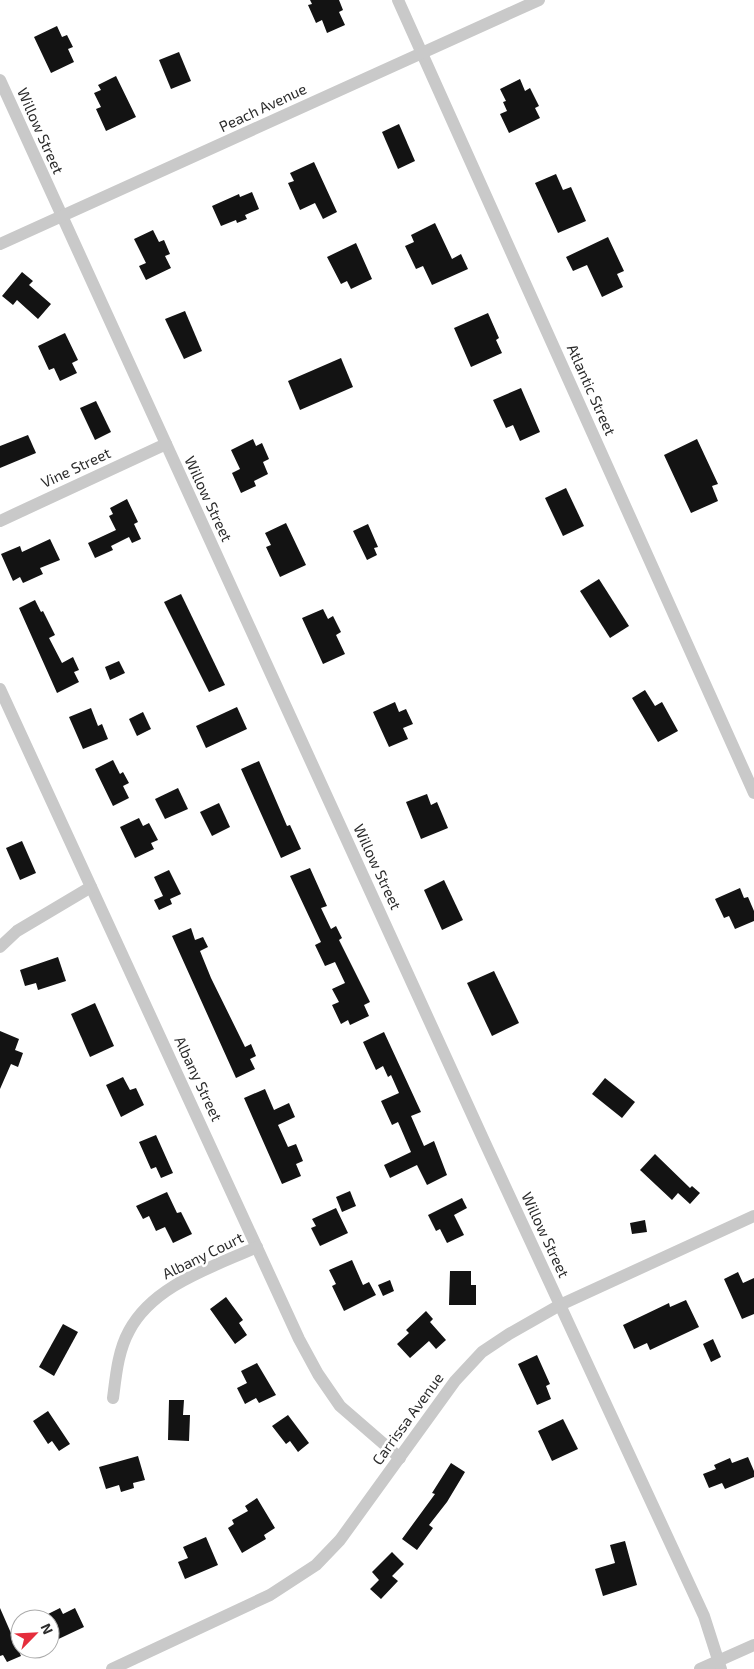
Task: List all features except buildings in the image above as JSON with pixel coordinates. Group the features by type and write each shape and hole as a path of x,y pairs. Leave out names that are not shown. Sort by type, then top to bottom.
{"street":[{"name":"Atlantic Street","path":"398,0 754,793"},
{"name":"Peach Avenue","path":"0,244 233,140 420,52 539,0"},
{"name":"Willow Street","path":"0,80 560,1306 704,1616 719,1665"},
{"name":"Vine Street","path":"0,521 166,444"},
{"name":"Albany Street","path":"0,689 257,1247 318,1374 340,1406 400,1458"},
{"path":"0,947 17,931 91,887"},
{"name":"Carrissa Avenue","path":"112,1669 270,1595 316,1565 340,1540 455,1381 482,1352 509,1334 560,1306 754,1216"},
{"name":"Albany Court","path":"113,1398 118,1361 126,1338 145,1308 166,1291 257,1247"},
{"path":"700,1669 719,1665 754,1645"}]}
